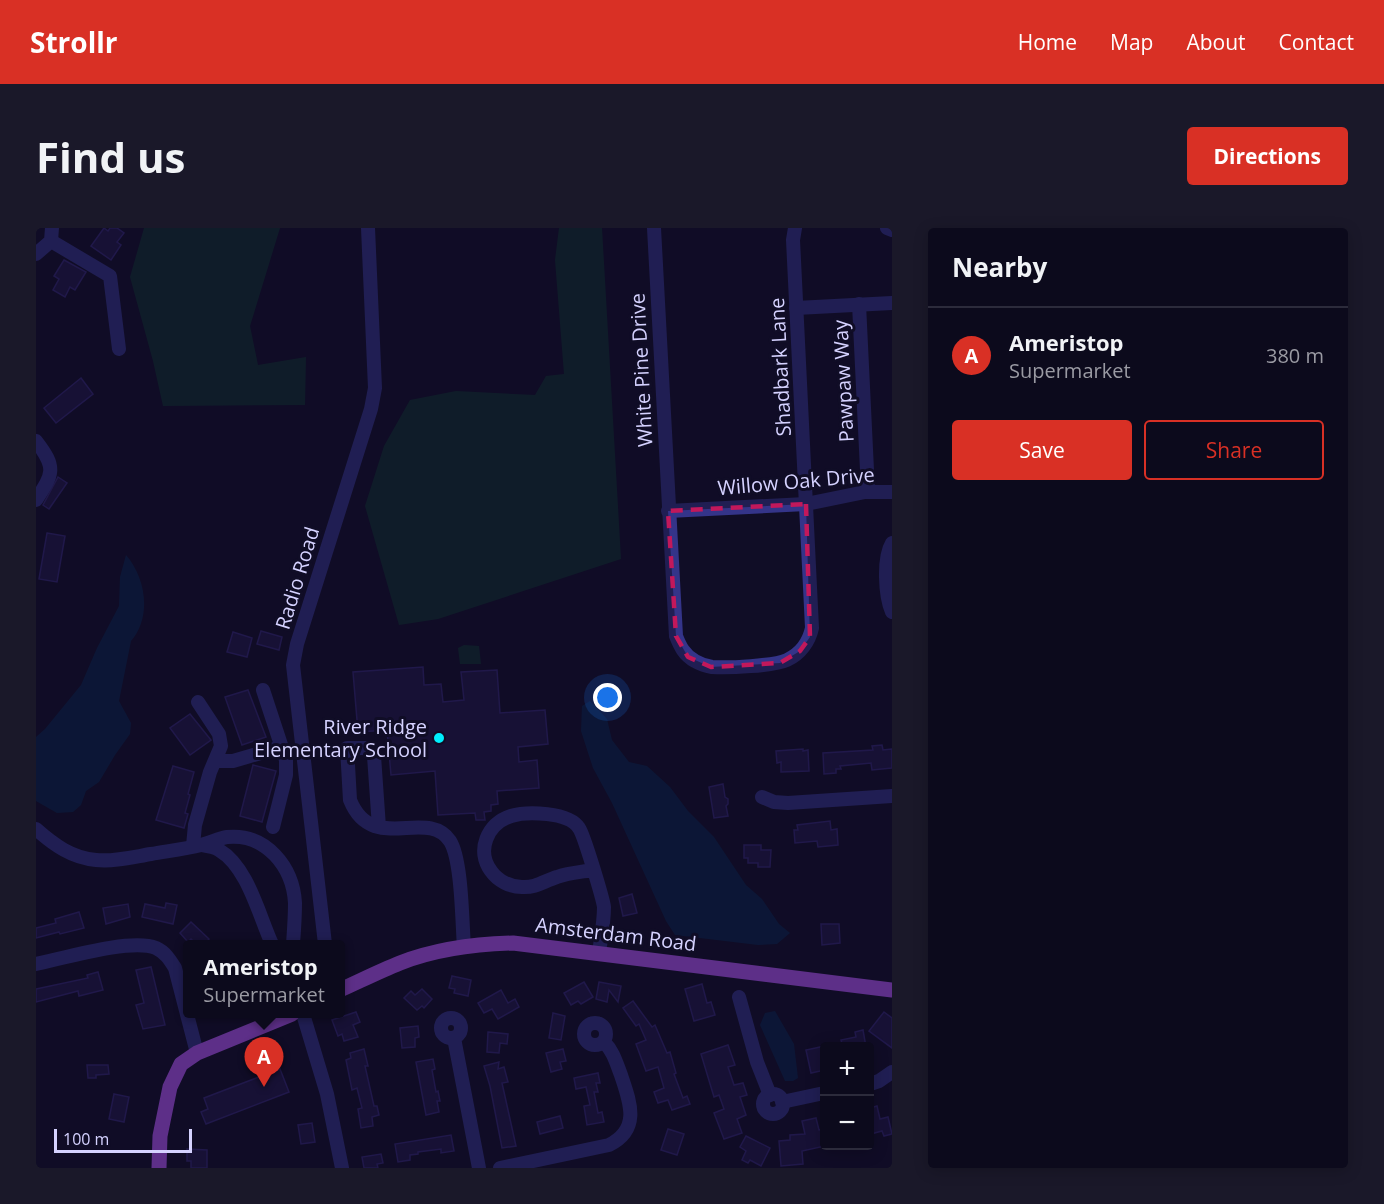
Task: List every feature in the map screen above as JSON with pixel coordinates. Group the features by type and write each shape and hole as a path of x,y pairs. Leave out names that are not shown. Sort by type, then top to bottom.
{"main road":[{"name":"Amsterdam Road","path":"345,988 400,963 433,952 464,946 513,943 892,990"},
{"path":"159,1168 160,1136 170,1087 181,1064 197,1053 282,1018"}],"street":[{"name":"Radio Road","path":"324,940 293,665 297,644 375,388 368,228"},
{"name":"White Pine Drive","path":"654,228 676,636 682,651 695,661 711,667 780,663 800,651 810,637 812,628 806,504"},
{"name":"Shadbark Lane","path":"795,228 793,240 806,504"},
{"path":"887,228 892,230"},
{"path":"36,254 46,247 52,234 110,276 119,349"},
{"path":"796,308 892,303"},
{"name":"Pawpaw Way","path":"859,304 868,492"},
{"path":"36,441 52,471 51,477 36,500"},
{"name":"Willow Oak Drive","path":"668,511 806,504 868,492 892,492"},
{"path":"892,543 886,558 889,604 892,612"},
{"path":"262,690 286,760 286,775 273,827"},
{"path":"197,845 195,825 210,772 221,746 219,734 198,702"},
{"path":"216,760 233,761 282,747"},
{"path":"379,827 374,756 367,748 347,748 349,791 353,808 363,819 379,827 389,829 420,827 432,829 451,842 457,867 464,946"},
{"path":"762,797 774,802 788,803 892,796"},
{"path":"593,870 556,877 534,887 507,885 495,877 486,865 483,850 486,837 497,825 511,816 551,813 567,818 579,827 593,870 604,905 599,953"},
{"path":"36,829 50,842 68,853 97,860 117,860 227,837 243,837 260,843 276,854 292,886 295,903 293,940"},
{"path":"197,845 217,849 234,864 243,878 270,940"},
{"path":"36,964 133,944 157,948 170,958 183,999"},
{"path":"739,997 757,1062 776,1098 820,1094"},
{"path":"188,1018 197,1053"},
{"path":"304,1018 327,1094 342,1168"},
{"path":"454,1038 479,1168"},
{"path":"500,1168 609,1145 620,1138 630,1124 630,1101 611,1048 603,1042"},
{"path":"874,1083 892,1072"}],"highlighted area":[{"path":"806,504 810,637 800,651 780,663 711,667 688,657 676,636 668,511"}],"green space":[{"path":"144,228 280,228 250,326 258,365 306,357 305,405 163,406 130,277"},
{"path":"559,228 602,228 621,559 438,619 399,625 365,506 384,446 410,400 456,391 535,395 546,376 564,374 555,260"},
{"path":"464,645 479,646 481,664 460,664 458,648"}],"water":[{"path":"126,555 138,575 144,598 142,621 131,641 119,701 131,723 130,734 99,782 86,791 81,805 73,812 57,813 36,801 36,737 81,685 119,606 120,577"},
{"path":"590,701 607,719 612,740 629,762 647,766 670,787 688,811 714,837 746,885 762,899 779,924 790,933 777,944 758,945 675,935 666,921 612,803 593,768 581,731 582,706"},
{"path":"775,1011 794,1044 798,1078 793,1081 785,1081 760,1025 765,1013"}],"building":[{"path":"104,228 108,231 110,228 117,228 124,233 117,242 121,245 111,260 91,246"},
{"path":"64,260 86,272 75,290 70,287 65,297 53,290 59,279 54,276"},
{"path":"81,378 93,394 56,423 44,408"},
{"path":"58,477 67,483 49,509 43,505"},
{"path":"47,533 65,536 57,582 39,579"},
{"path":"261,631 282,637 279,650 257,644"},
{"path":"233,632 252,638 247,657 227,652"},
{"name":"River Ridge Elementary School","path":"423,667 424,685 441,684 443,702 464,700 461,672 497,670 500,713 545,710 548,744 518,747 519,762 537,760 539,788 497,791 498,804 491,805 491,811 484,812 485,820 476,820 475,813 438,815 435,771 391,775 387,730 358,732 353,672"},
{"path":"248,690 266,737 242,745 225,697"},
{"path":"190,714 211,740 190,755 170,728"},
{"path":"882,745 883,750 892,749 892,768 872,770 871,763 840,766 841,769 836,769 836,773 824,774 823,753 873,750 872,746"},
{"path":"803,749 803,751 808,750 809,771 781,772 781,762 777,763 776,751"},
{"path":"253,765 276,771 262,822 240,816"},
{"path":"173,766 194,772 188,794 190,795 185,813 188,814 184,828 156,820"},
{"path":"723,784 725,797 728,799 726,806 728,816 714,818 709,787"},
{"path":"830,821 831,830 837,829 838,845 818,847 817,841 795,843 794,830 798,830 797,825"},
{"path":"744,845 761,845 761,850 771,850 770,867 758,867 758,863 748,863 748,858 744,858"},
{"path":"632,894 637,913 623,916 619,898"},
{"path":"166,903 177,905 173,924 142,917 145,904 165,908"},
{"path":"128,904 130,917 106,924 103,908"},
{"path":"79,912 84,928 36,938 36,928 56,923 55,919"},
{"path":"191,922 209,939 186,940 180,933"},
{"path":"821,924 839,924 840,943 822,945"},
{"path":"151,967 165,1025 143,1029 136,1005 144,1003 136,970"},
{"path":"98,972 103,990 79,996 78,991 36,1002 36,989 88,978 87,975"},
{"path":"452,976 471,980 468,996 454,993 455,989 449,988"},
{"path":"584,982 593,997 581,1004 578,1001 571,1005 564,993"},
{"path":"599,982 621,986 618,1002 609,990 607,1002 596,999"},
{"path":"702,984 707,1003 711,1002 715,1015 694,1021 685,989"},
{"path":"422,989 432,999 424,1008 422,1006 417,1010 404,998 411,991 415,995"},
{"path":"501,990 508,1003 515,999 519,1007 498,1019 492,1009 484,1013 478,1003"},
{"path":"633,1001 652,1027 655,1025 667,1053 670,1052 676,1073 674,1074 683,1098 687,1096 690,1104 672,1110 668,1100 658,1103 654,1092 664,1088 658,1067 646,1071 636,1044 646,1040 639,1024 636,1026 623,1008"},
{"path":"356,1012 360,1022 353,1025 358,1037 344,1041 342,1034 338,1036 332,1020 345,1018 345,1016"},
{"path":"884,1012 892,1018 892,1048 869,1031"},
{"path":"553,1013 565,1016 561,1040 549,1038"},
{"path":"418,1026 419,1037 415,1038 415,1047 402,1048 400,1028"},
{"path":"863,1030 865,1042 842,1042 841,1040 856,1037 855,1032"},
{"path":"488,1032 508,1034 507,1044 500,1043 499,1053 487,1052"},
{"path":"728,1045 735,1065 728,1067 734,1085 743,1083 747,1095 740,1097 746,1115 737,1119 742,1133 724,1139 714,1113 724,1109 719,1095 714,1097 701,1054"},
{"path":"820,1047 820,1071 811,1073 806,1050"},
{"path":"364,1049 368,1066 365,1066 374,1106 377,1106 379,1115 372,1117 373,1126 361,1128 358,1109 362,1108 357,1088 352,1090 346,1060 351,1058 350,1053"},
{"path":"563,1049 566,1061 560,1062 562,1069 551,1072 546,1053"},
{"path":"433,1059 435,1069 432,1070 440,1101 437,1101 439,1112 426,1115 416,1062"},
{"path":"499,1062 498,1069 504,1067 508,1082 502,1083 516,1146 502,1148 484,1066"},
{"path":"87,1065 108,1065 109,1074 88,1078"},
{"path":"280,1069 289,1092 206,1124 201,1112 208,1109 204,1098"},
{"path":"598,1073 600,1083 596,1083 598,1092 594,1092 598,1113 602,1112 604,1122 587,1125 584,1106 590,1105 586,1087 576,1089 574,1078"},
{"path":"114,1094 129,1097 124,1122 109,1119"},
{"path":"877,1106 880,1119 888,1117 892,1134 884,1136 882,1131 874,1133 874,1107"},
{"path":"560,1116 563,1128 540,1134 537,1122"},
{"path":"816,1118 820,1130 820,1147 802,1151 803,1164 781,1166 779,1141 790,1140 790,1135 805,1134 802,1121"},
{"path":"312,1123 315,1142 301,1144 298,1125"},
{"path":"668,1129 684,1134 677,1155 661,1150"},
{"path":"451,1135 454,1151 441,1153 441,1149 418,1152 418,1154 410,1155 410,1160 398,1162 395,1144"},
{"path":"746,1136 770,1148 761,1166 750,1160 748,1163 742,1160 746,1151 740,1147"},
{"path":"187,1149 207,1150 207,1168 191,1168 191,1161 187,1161"},
{"path":"381,1154 383,1163 377,1164 378,1168 364,1168 362,1157"}],"place":[{"name":"River Ridge Elementary School","path":"439,738"},
{"name":"Ameristop","path":"264,1087"}]}
